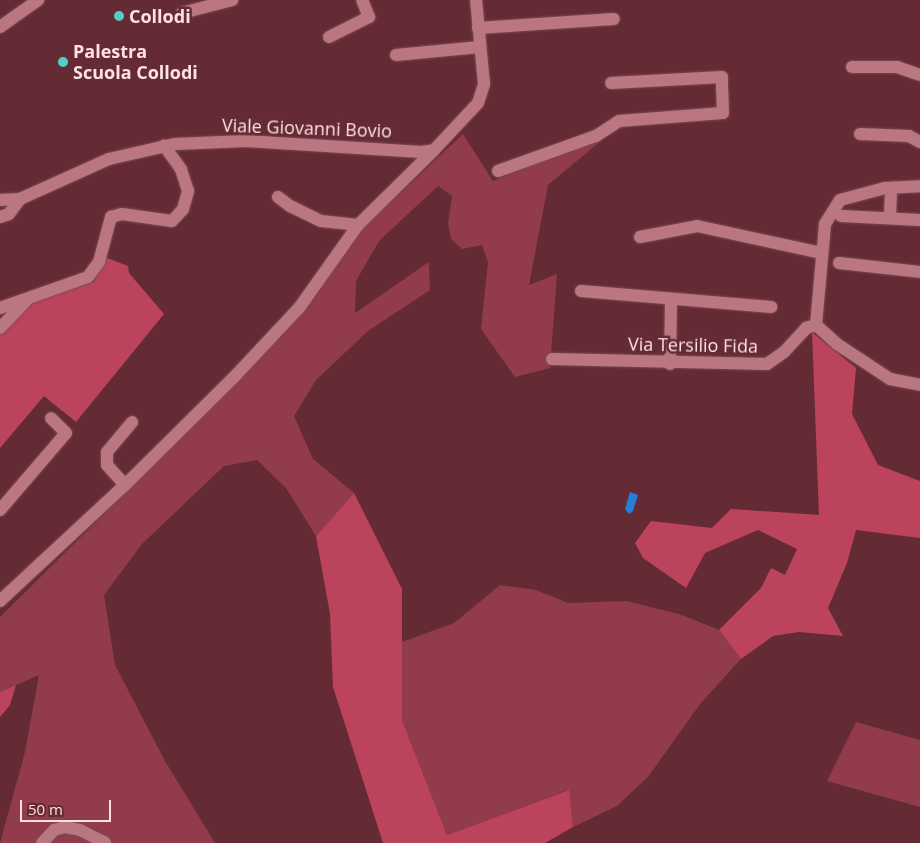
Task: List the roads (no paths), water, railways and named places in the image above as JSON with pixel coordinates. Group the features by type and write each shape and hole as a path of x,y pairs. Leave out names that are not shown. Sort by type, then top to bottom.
{"street":[{"path":"0,27 38,0"},
{"path":"182,13 232,0"},
{"path":"330,37 369,17 362,0"},
{"path":"0,601 125,485 299,308 358,225 434,150 478,103 484,84 476,0"},
{"path":"478,28 614,19"},
{"path":"396,55 480,47"},
{"path":"852,67 897,67 920,75"},
{"path":"498,171 596,136 618,121 723,113 722,77 611,83"},
{"path":"860,134 909,136 920,142"},
{"name":"Viale Giovanni Bovio","path":"20,199 108,159 164,146 246,141 422,152 434,150"},
{"path":"0,308 88,277 99,262 111,217 122,214 172,221 183,209 188,190 181,170 164,146"},
{"path":"920,186 890,188 840,200 825,224 816,325 837,344 890,380 920,385"},
{"path":"890,188 890,218"},
{"path":"278,197 290,206 321,221 358,225"},
{"path":"0,200 20,199"},
{"path":"0,218 8,214 20,199"},
{"path":"842,216 920,220"},
{"path":"640,237 698,226 822,253"},
{"path":"838,263 920,272"},
{"path":"581,291 771,307"},
{"path":"670,364 671,299"},
{"path":"0,328 27,300"},
{"name":"Via Tersilio Fida","path":"552,359 670,364 767,364 784,352 806,328 816,325"},
{"path":"0,510 66,433 51,418"},
{"path":"125,485 107,465 106,452 132,422"},
{"path":"42,843 54,830 65,827 80,830 105,843"}],"water":[{"path":"630,492 638,495 633,511 629,514 625,509"}],"place":[{"name":"Collodi","path":"119,16"},
{"name":"Palestra Scuola Collodi","path":"63,62"}]}
